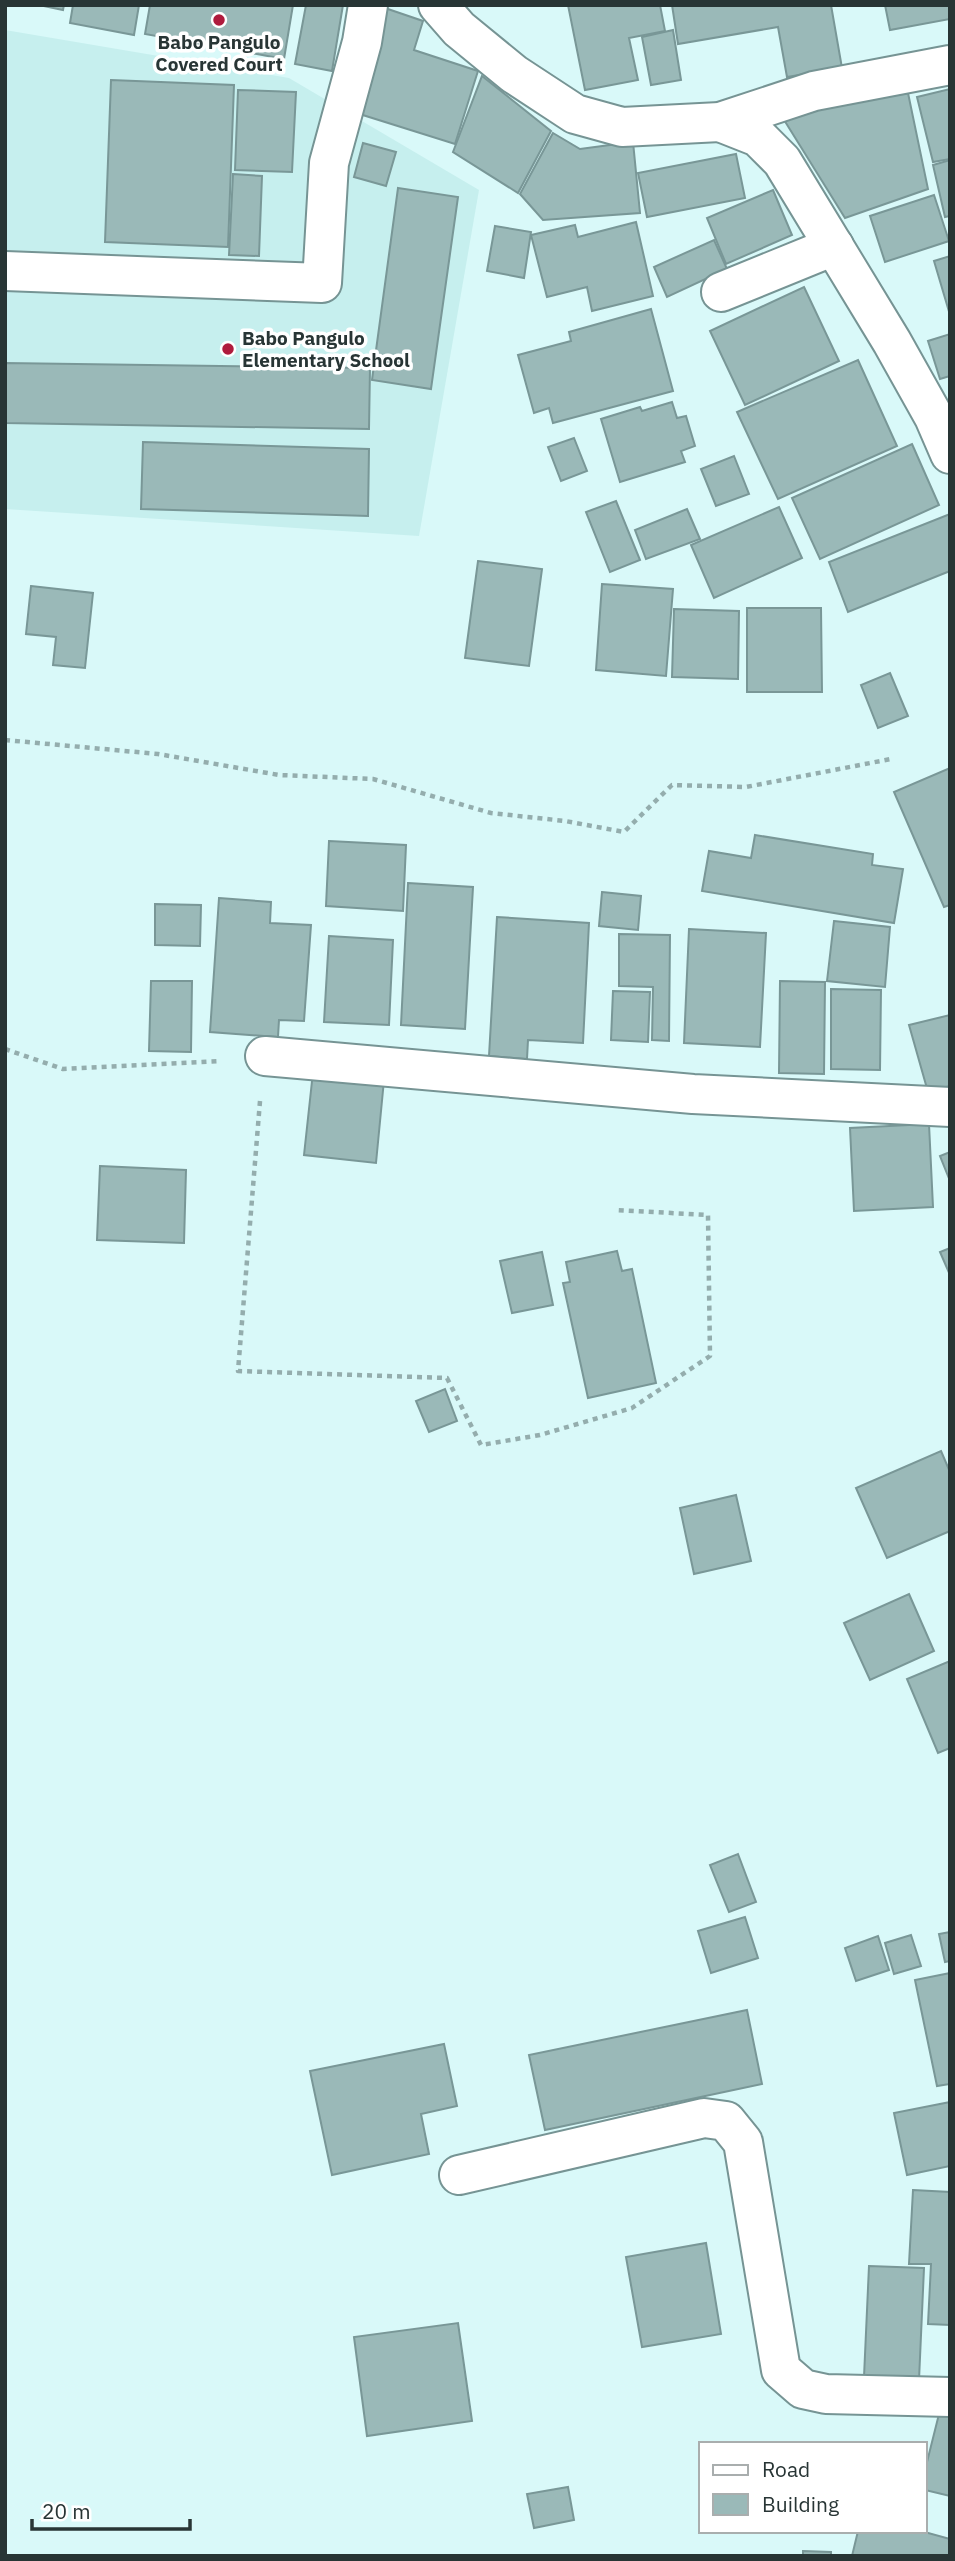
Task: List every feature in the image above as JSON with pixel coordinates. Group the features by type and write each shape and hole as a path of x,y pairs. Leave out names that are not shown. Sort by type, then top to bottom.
{"street":[{"path":"5,271 322,283 329,163 362,42 368,5"},
{"path":"438,5 459,29 514,74 575,114 622,127 720,122 814,91 950,65"},
{"path":"720,122 758,137 782,161 942,416 950,454"},
{"path":"721,292 834,246"},
{"path":"265,1056 693,1094 950,1107"},
{"path":"459,2175 704,2118 726,2121 743,2142 781,2370 803,2389 826,2394 950,2397"}],"path":[{"path":"5,740 158,754 279,775 373,779 491,813 565,821 624,832 673,785 746,787 891,760"},
{"path":"5,1049 63,1069 203,1063 265,1056"},
{"path":"254,1153 238,1371 447,1378 481,1446 540,1435 632,1408 710,1356 708,1215 616,1210"}],"shaded area":[{"name":"Babo Pangulo Elementary School","path":"5,30 289,78 479,190 419,536 5,509"}],"building":[{"path":"39,5 64,5 63,10"},
{"path":"73,5 139,5 134,35 70,23"},
{"name":"Babo Pangulo Covered Court","path":"150,5 293,5 284,59 145,34"},
{"path":"306,5 343,5 332,71 295,64"},
{"path":"568,5 660,5 665,31 629,38 638,80 585,90"},
{"path":"672,5 831,5 842,68 787,77 778,27 678,44"},
{"path":"885,5 950,5 950,19 890,30"},
{"path":"382,7 423,21 414,50 478,71 455,144 350,111"},
{"path":"673,30 681,80 651,85 642,37"},
{"path":"482,76 551,131 518,193 453,152"},
{"path":"111,80 234,85 228,247 105,242"},
{"path":"950,89 950,159 933,162 917,97"},
{"path":"238,90 296,92 292,172 235,170"},
{"path":"908,93 928,189 845,218 781,115"},
{"path":"553,133 580,149 633,142 640,213 543,220 520,194"},
{"path":"363,143 396,152 386,186 354,177"},
{"path":"736,154 745,198 647,217 638,173"},
{"path":"950,160 950,216 945,217 933,165"},
{"path":"233,174 262,176 259,256 229,255"},
{"path":"398,188 458,197 431,389 372,380"},
{"path":"773,190 792,235 726,264 707,218"},
{"path":"934,195 949,241 885,262 870,216"},
{"path":"636,222 653,296 592,311 587,287 547,297 531,235 575,225 578,237"},
{"path":"495,226 531,232 524,278 487,271"},
{"path":"714,240 727,269 667,297 654,267"},
{"path":"950,256 950,315 934,261"},
{"path":"804,287 839,361 745,405 710,331"},
{"path":"651,309 673,391 553,423 549,408 534,413 518,355 571,341 569,332"},
{"path":"950,334 950,376 940,379 928,341"},
{"path":"858,360 897,446 778,499 737,412"},
{"path":"5,363 370,368 369,429 5,423"},
{"path":"672,402 677,418 686,416 695,446 681,451 685,462 620,482 601,419 640,407 642,411"},
{"path":"574,438 587,471 561,481 548,447"},
{"path":"143,442 369,449 368,516 141,509"},
{"path":"912,444 939,505 820,559 792,498"},
{"path":"734,456 749,494 716,506 701,469"},
{"path":"616,501 640,560 610,572 586,512"},
{"path":"779,507 802,558 714,598 691,545"},
{"path":"687,509 700,539 646,559 635,530"},
{"path":"950,514 950,571 848,612 829,562"},
{"path":"478,561 542,569 529,666 465,658"},
{"path":"602,584 673,589 666,676 596,670"},
{"path":"31,586 93,593 85,668 53,665 56,637 26,634"},
{"path":"747,608 821,608 822,692 747,692"},
{"path":"674,609 739,611 738,679 672,677"},
{"path":"890,673 908,716 878,728 861,685"},
{"path":"950,768 950,905 944,907 894,792"},
{"path":"755,835 873,854 872,865 903,869 894,923 702,891 709,851 751,858"},
{"path":"329,841 406,845 403,911 326,906"},
{"path":"408,883 473,887 465,1029 401,1025"},
{"path":"602,892 641,896 638,930 599,926"},
{"path":"219,898 271,902 270,923 311,925 304,1021 279,1020 278,1037 210,1032"},
{"path":"155,904 201,905 200,946 155,945"},
{"path":"497,917 589,923 583,1043 528,1040 527,1059 489,1056"},
{"path":"834,921 890,927 885,987 827,981"},
{"path":"689,929 766,933 760,1047 684,1043"},
{"path":"619,934 670,935 669,1041 652,1040 653,987 619,986"},
{"path":"329,936 393,940 389,1025 324,1022"},
{"path":"151,981 192,981 191,1052 149,1051"},
{"path":"780,981 825,982 824,1074 779,1073"},
{"path":"831,989 881,990 880,1070 831,1069"},
{"path":"613,991 650,992 648,1042 611,1040"},
{"path":"950,1015 950,1086 928,1092 909,1025"},
{"path":"313,1072 384,1080 376,1163 304,1155"},
{"path":"929,1124 933,1207 854,1211 850,1128"},
{"path":"950,1152 950,1181 940,1156"},
{"path":"100,1166 186,1170 184,1243 97,1240"},
{"path":"950,1248 950,1275 940,1252"},
{"path":"617,1251 622,1271 632,1269 656,1383 588,1398 563,1283 570,1282 566,1262"},
{"path":"542,1252 553,1305 512,1313 500,1261"},
{"path":"445,1389 457,1421 429,1432 416,1401"},
{"path":"941,1451 950,1472 950,1531 887,1558 856,1488"},
{"path":"736,1495 751,1561 694,1574 680,1508"},
{"path":"909,1594 934,1651 870,1680 844,1623"},
{"path":"950,1661 950,1748 938,1753 907,1679"},
{"path":"738,1854 756,1902 729,1912 710,1865"},
{"path":"745,1917 758,1958 711,1973 698,1931"},
{"path":"950,1932 950,1961 945,1962 939,1934"},
{"path":"911,1935 921,1966 894,1974 885,1943"},
{"path":"878,1936 889,1970 856,1981 845,1948"},
{"path":"950,1973 950,2084 937,2086 915,1980"},
{"path":"747,2010 762,2084 545,2130 529,2055"},
{"path":"444,2044 457,2106 421,2114 429,2154 332,2175 310,2071"},
{"path":"950,2102 950,2166 907,2175 894,2113"},
{"path":"913,2190 950,2192 950,2325 928,2324 931,2264 909,2264"},
{"path":"706,2243 721,2334 642,2347 626,2257"},
{"path":"869,2266 924,2268 919,2380 864,2377"},
{"path":"458,2323 472,2421 367,2436 354,2337"},
{"path":"940,2410 950,2411 950,2496 927,2490 927,2462"},
{"path":"568,2487 574,2520 534,2528 527,2494"},
{"path":"858,2533 927,2533 950,2539 950,2556 852,2556"},
{"path":"803,2551 831,2552 831,2556 803,2556"}],"place":[{"name":"Babo Pangulo Covered Court","path":"219,20"},
{"name":"Babo Pangulo Elementary School","path":"228,349"}]}
